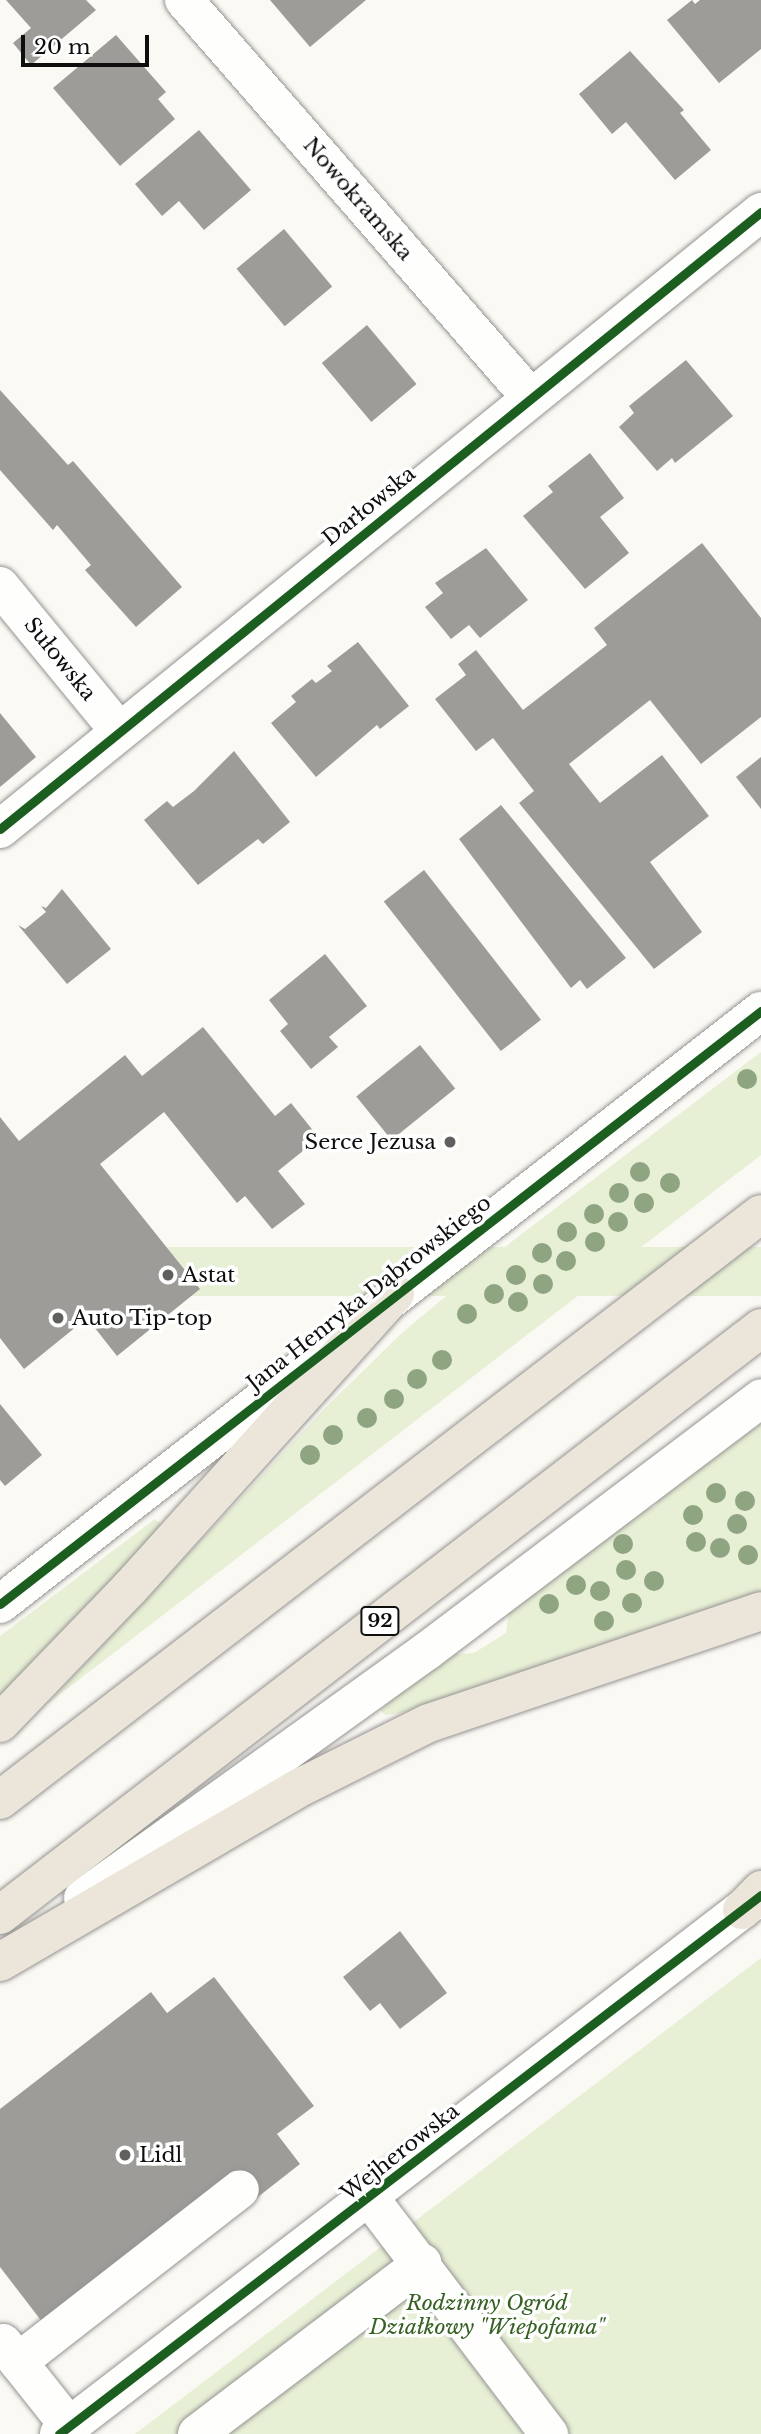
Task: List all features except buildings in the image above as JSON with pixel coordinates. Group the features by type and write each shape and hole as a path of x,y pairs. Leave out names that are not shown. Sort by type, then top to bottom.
{"main road":[{"path":"0,1800 761,1214"},
{"path":"0,1723 130,1588 395,1294"},
{"name":"92","path":"0,1915 761,1328"},
{"path":"0,1961 295,1790 429,1723 761,1611"},
{"path":"715,1625 761,1634"}],"street":[{"name":"Nowokramska","path":"184,0 531,398"},
{"name":"Darłowska","path":"0,829 761,212"},
{"name":"Sułowska","path":"0,586 120,731"},
{"name":"Jana Henryka Dąbrowskiego","path":"0,1604 761,1011"},
{"path":"0,1961 427,1650 761,1398"},
{"name":"Wejherowska","path":"64,2430 755,1899"},
{"path":"64,2430 10,2352 240,2189"},
{"path":"369,2197 422,2263 549,2434"},
{"path":"197,2434 422,2263"}],"green space":[{"path":"761,1052 761,1155 46,1705 329,1404 403,1332 515,1239"},
{"path":"0,1247 761,1247 761,1296 0,1296"},
{"path":"761,1423 761,1596 401,1713 385,1715 381,1710 439,1655 474,1653 506,1633 509,1612 648,1508 655,1507 658,1500"},
{"path":"155,1519 165,1528 0,1698 0,1636"},
{"name":"Rodzinny Ogród Działkowy \"Wiepofama\"","path":"761,1958 761,2434 135,2434 582,2094"}],"cycle path":[{"path":"0,829 761,212"},
{"path":"0,1604 761,1011"},
{"path":"59,2434 761,1895"}],"place":[{"name":"Serce Jezusa","path":"450,1142"},
{"name":"Astat","path":"168,1275"},
{"name":"Auto Tip-top","path":"58,1318"},
{"name":"Lidl","path":"125,2155"}]}
